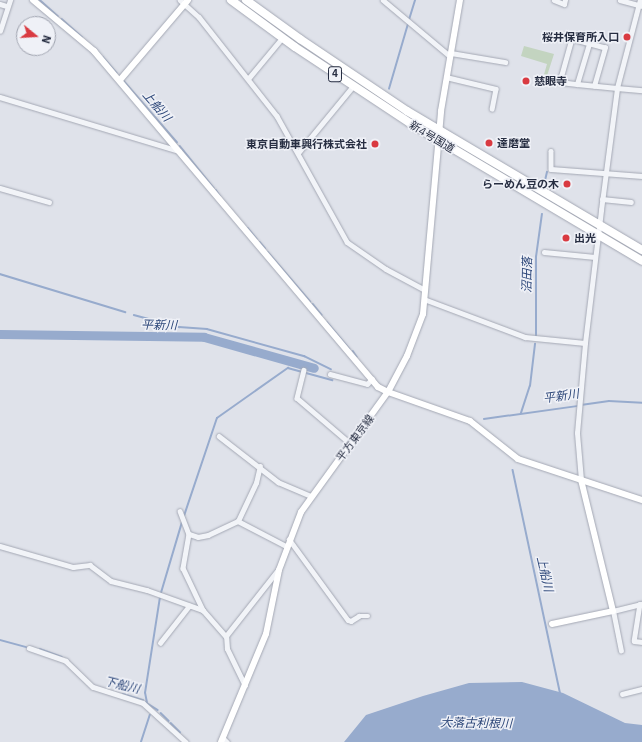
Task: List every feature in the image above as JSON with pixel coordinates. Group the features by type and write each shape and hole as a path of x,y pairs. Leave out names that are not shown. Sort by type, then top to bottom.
{"highway":[{"name":"新4号国道","path":"231,0 282,38 439,141 642,261"},
{"name":"新4号国道","path":"246,0 300,40 440,131 642,250"}],"street":[{"path":"0,31 10,0"},
{"path":"34,0 94,51 122,78 181,152 378,387 388,392 470,421 514,457 642,500"},
{"path":"383,0 451,55 505,62"},
{"name":"平方東京線","path":"224,741 266,634 279,570 289,539 311,496 351,444 388,392 418,331 425,290 446,77 460,0"},
{"path":"554,0 564,4 566,0"},
{"path":"620,0 640,4 617,88 584,343 577,433 581,480 613,611 621,651"},
{"path":"122,78 184,1 277,116 348,242 386,269 425,290"},
{"path":"0,4 7,6"},
{"path":"248,79 282,38"},
{"path":"594,86 605,48 572,39 560,82 594,86 642,90"},
{"path":"577,84 589,44"},
{"path":"446,77 496,89 492,109"},
{"path":"298,153 353,86"},
{"path":"0,97 181,152"},
{"path":"551,151 551,169 642,176"},
{"path":"0,188 49,202"},
{"path":"602,199 631,202"},
{"path":"544,252 595,257"},
{"path":"424,299 525,337 584,343"},
{"path":"304,370 297,398 351,444"},
{"path":"330,374 367,384 372,379"},
{"path":"219,436 260,466 278,482 311,496"},
{"path":"189,534 201,537 238,521 256,483 260,466"},
{"path":"180,511 189,534 183,568 204,610 226,636 227,649 245,686"},
{"path":"238,521 286,546"},
{"path":"289,539 348,620 351,621 359,616 368,616"},
{"path":"0,546 73,567 90,565 112,581 147,590 204,610"},
{"path":"226,636 279,570"},
{"path":"552,624 641,604 634,641 642,642"},
{"path":"160,643 189,606"},
{"path":"29,648 66,661 93,687 143,703 186,742"},
{"path":"622,694 642,689"}],"green space":[{"path":"524,46 554,54 546,79 543,78 547,64 521,56"}],"water":[{"name":"大落古利根川","path":"522,682 563,693 625,723 642,725 642,742 344,742 366,715 423,696 469,683"}],"waterway":[{"name":"上船川","path":"40,0 58,16"},
{"path":"409,20 415,0"},
{"name":"上船川","path":"62,19 82,37"},
{"path":"389,89 408,24"},
{"name":"上船川","path":"103,57 117,73"},
{"name":"上船川","path":"124,81 177,142"},
{"name":"上船川","path":"180,146 214,188"},
{"name":"沼田落","path":"544,185 547,172"},
{"name":"上船川","path":"216,190 220,196"},
{"name":"沼田落","path":"536,338 536,257 542,214"},
{"name":"上船川","path":"248,228 257,239"},
{"name":"上船川","path":"260,242 265,248"},
{"name":"上船川","path":"268,252 310,301"},
{"path":"0,274 125,312"},
{"name":"上船川","path":"313,304 322,315"},
{"path":"134,315 179,327 207,329 304,356 331,369"},
{"name":"上船川","path":"327,322 350,349"},
{"name":"平新川","path":"0,334 204,337 314,368"},
{"name":"沼田落","path":"521,413 530,386 535,344"},
{"name":"上船川","path":"353,351 357,357"},
{"path":"184,516 217,418 288,368 332,380"},
{"name":"平新川","path":"581,405 609,401 642,403"},
{"name":"平新川","path":"484,419 578,406"},
{"name":"上船川","path":"513,470 561,695"},
{"path":"161,593 182,522"},
{"path":"147,703 145,693 160,597"},
{"name":"下船川","path":"0,640 26,647"},
{"name":"下船川","path":"40,649 62,657"},
{"name":"下船川","path":"123,694 143,700"},
{"name":"下船川","path":"145,702 158,710"},
{"name":"下船川","path":"161,713 169,721"},
{"path":"141,742 150,715"},
{"name":"下船川","path":"171,723 180,732"}],"place":[{"name":"桜井保育所入口","path":"627,37"},
{"name":"慈眼寺","path":"526,81"},
{"name":"達磨堂","path":"489,143"},
{"name":"東京自動車興行株式会社","path":"375,144"},
{"name":"らーめん豆の木","path":"567,184"},
{"name":"出光","path":"566,238"}]}
